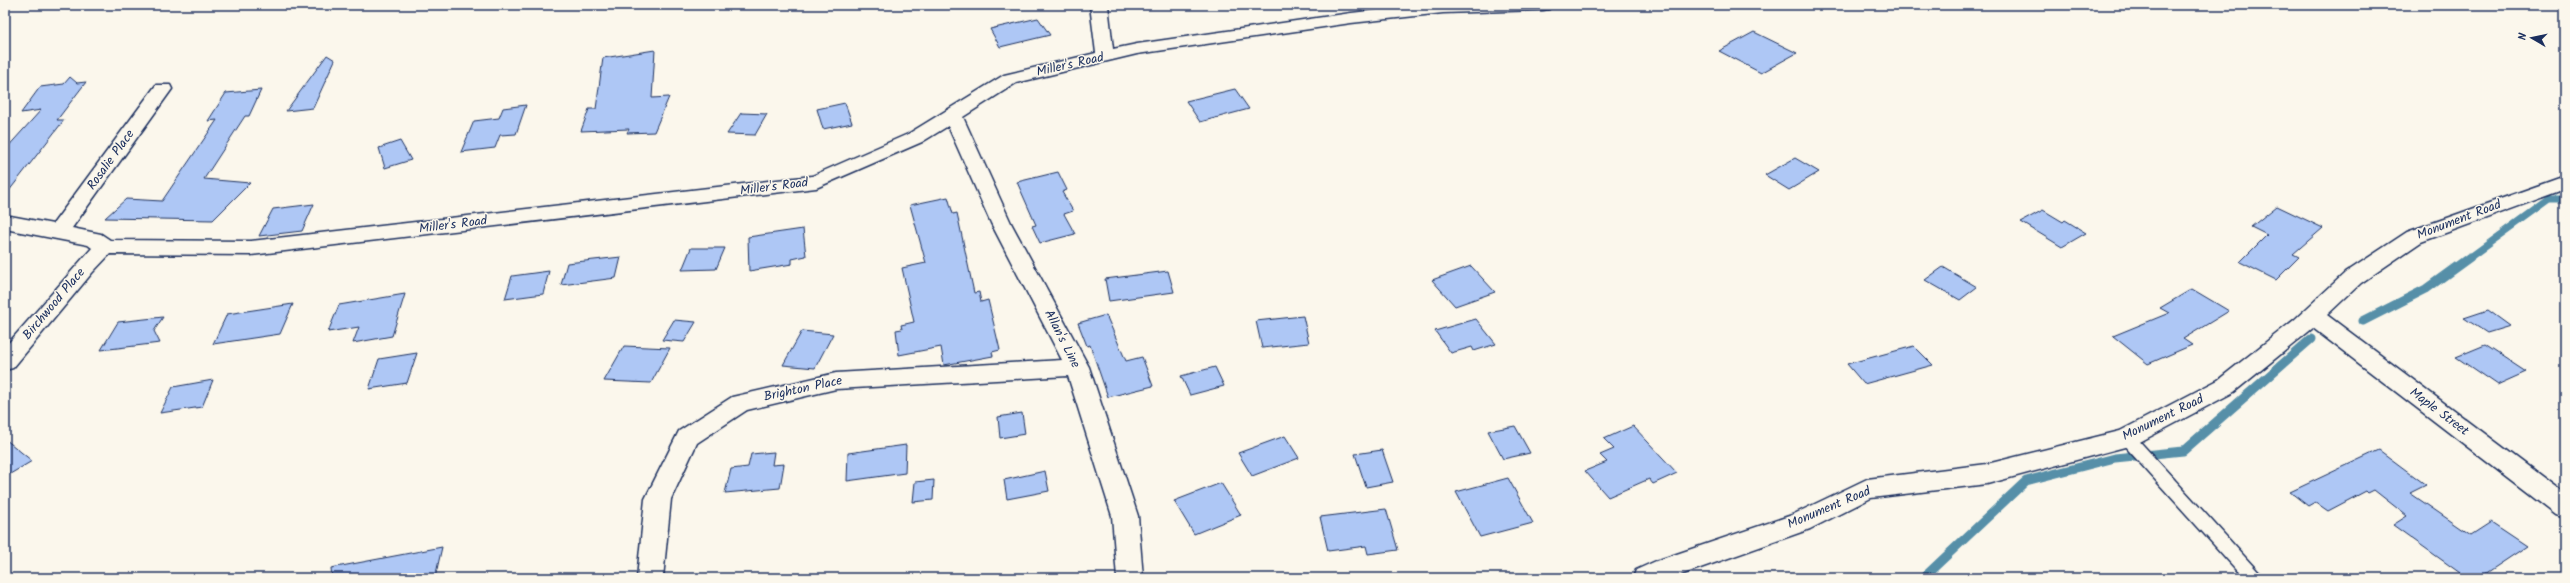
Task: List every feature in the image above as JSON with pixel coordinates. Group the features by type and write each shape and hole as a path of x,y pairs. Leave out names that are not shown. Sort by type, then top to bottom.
{"street":[{"path":"1099,5 1105,57"},
{"name":"Miller's Road","path":"105,247 251,248 816,182 915,138 1010,79 1136,49 1351,18 1444,8 1543,5"},
{"name":"Rosalie Place","path":"58,232 163,89"},
{"name":"Allan's Line","path":"952,114 1001,223 1077,367 1126,516 1130,578"},
{"name":"Monument Road","path":"1646,578 1665,569 1801,522 1867,489 1987,474 2127,438 2226,386 2313,316 2353,278 2414,237 2565,182"},
{"path":"5,222 94,238 105,247"},
{"name":"Birchwood Place","path":"5,362 84,268 105,247"},
{"name":"Maple Street","path":"2313,316 2565,508"},
{"name":"Brighton Place","path":"650,578 658,499 688,437 740,403 836,381 1077,367"}],"lane":[{"path":"2127,438 2255,578"}],"building":[{"path":"1038,18 1050,35 1000,47 990,29"},
{"path":"1754,32 1797,53 1761,73 1719,51"},
{"path":"655,50 652,98 669,97 654,132 627,133 629,129 581,131 589,109 596,109 603,58"},
{"path":"327,55 335,60 313,108 286,111"},
{"path":"70,77 77,83 86,82 57,120 64,120 5,196 5,150 41,110 21,113 40,87 64,84"},
{"path":"1235,89 1249,109 1200,122 1186,101"},
{"path":"261,90 249,116 245,116 204,179 250,183 213,220 105,218 126,199 162,201 217,120 208,121 226,93"},
{"path":"845,103 852,123 823,129 817,109"},
{"path":"526,105 516,134 500,135 495,148 461,152 474,121 499,118 503,108"},
{"path":"741,113 767,114 755,135 727,134"},
{"path":"400,141 411,160 385,168 379,148"},
{"path":"1795,158 1819,172 1789,190 1765,175"},
{"path":"1058,172 1067,190 1062,192 1073,211 1064,214 1075,234 1040,243 1032,226 1036,225 1017,182"},
{"path":"948,197 953,214 957,213 974,293 979,292 981,302 988,300 1000,350 992,352 993,356 944,365 941,347 899,355 896,330 902,329 901,325 914,322 902,268 926,263 910,205"},
{"path":"314,204 302,231 259,236 273,209"},
{"path":"2277,206 2323,228 2293,254 2299,257 2276,280 2240,262 2267,235 2251,227"},
{"path":"2043,210 2063,222 2065,220 2086,233 2062,247 2021,222"},
{"path":"803,229 806,256 792,259 792,264 749,271 748,237"},
{"path":"691,248 725,248 716,269 682,270"},
{"path":"621,257 616,278 561,285 567,263"},
{"path":"1471,266 1495,292 1455,306 1432,280"},
{"path":"1943,267 1977,287 1960,300 1925,280"},
{"path":"549,271 543,294 505,299 512,276"},
{"path":"1168,271 1174,292 1109,301 1105,279"},
{"path":"2192,289 2229,311 2183,339 2192,345 2148,364 2113,336 2169,313 2160,308"},
{"path":"405,294 392,336 353,343 359,327 328,332 339,305"},
{"path":"293,304 280,334 213,344 227,314"},
{"path":"2488,310 2510,326 2487,333 2464,318"},
{"path":"1106,315 1126,361 1142,357 1153,386 1108,397 1090,345 1087,346 1078,323"},
{"path":"1303,316 1309,343 1262,348 1256,321"},
{"path":"163,317 154,331 160,343 101,350 118,322"},
{"path":"1476,319 1496,344 1474,351 1472,347 1451,353 1435,331"},
{"path":"674,320 696,322 684,342 662,340"},
{"path":"802,331 833,334 815,368 783,365"},
{"path":"2485,345 2526,372 2497,385 2456,357"},
{"path":"624,346 670,348 651,383 604,381"},
{"path":"1914,346 1933,365 1864,384 1847,364"},
{"path":"417,353 407,383 369,389 379,359"},
{"path":"1215,367 1224,386 1190,395 1181,376"},
{"path":"213,380 202,407 160,413 173,387"},
{"path":"1022,413 1025,434 1000,438 998,417"},
{"path":"1515,426 1530,453 1503,459 1488,431"},
{"path":"1633,426 1677,473 1653,484 1649,479 1608,497 1585,471 1607,462 1600,455 1614,449 1604,439"},
{"path":"1285,436 1299,458 1252,476 1238,453"},
{"path":"5,439 32,461 5,477"},
{"path":"906,445 905,473 847,481 848,453"},
{"path":"1382,450 1393,482 1366,487 1355,454"},
{"path":"2379,450 2426,485 2410,493 2471,535 2491,522 2527,546 2479,578 2467,578 2393,525 2407,516 2374,490 2368,493 2366,491 2328,511 2315,502 2308,506 2290,492"},
{"path":"774,452 772,465 784,464 780,488 725,493 731,469 748,467 751,454"},
{"path":"1045,471 1049,491 1007,499 1004,480"},
{"path":"1508,478 1533,523 1480,537 1456,492"},
{"path":"934,480 933,500 913,502 915,482"},
{"path":"1221,483 1241,515 1194,534 1174,501"},
{"path":"1386,509 1398,550 1368,554 1366,546 1328,551 1320,517"},
{"path":"442,547 435,578 332,578 331,568"}],"waterway":[{"path":"2469,258 2550,199 2565,199"},
{"path":"2363,321 2426,289 2470,257"},
{"path":"1923,578 2026,481 2115,458 2183,451 2311,339"}]}
